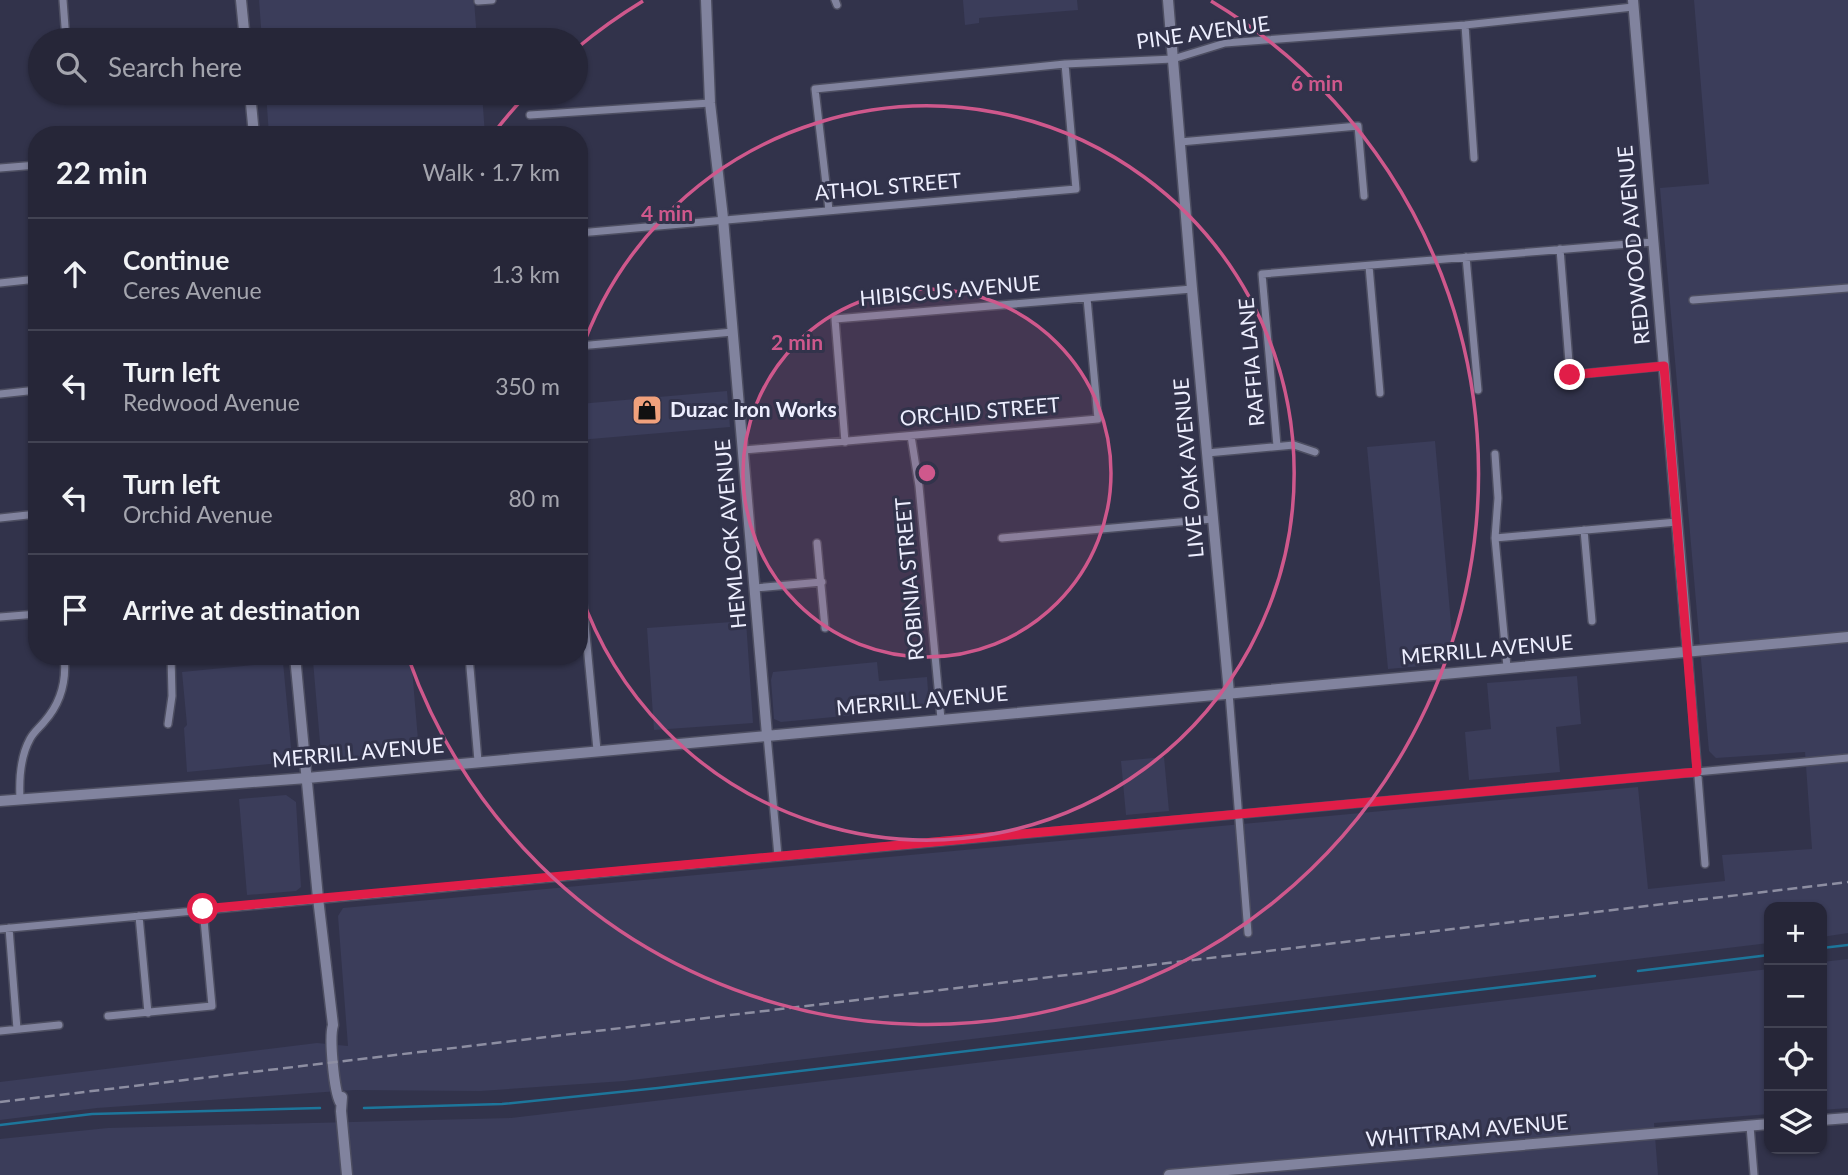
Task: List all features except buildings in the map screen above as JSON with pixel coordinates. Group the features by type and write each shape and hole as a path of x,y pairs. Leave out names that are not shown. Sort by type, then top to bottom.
{"street":[{"path":"63,0 65,28"},
{"path":"241,0 244,28"},
{"path":"478,1 492,0"},
{"name":"HEMLOCK AVENUE","path":"706,0 710,103 744,450 778,856"},
{"name":"LIVE OAK AVENUE","path":"1168,0 1248,933"},
{"name":"PINE AVENUE","path":"829,210 815,89 1065,64 1173,59 1225,43 1465,25 1633,3"},
{"name":"REDWOOD AVENUE","path":"1633,3 1705,864"},
{"path":"1465,25 1474,158"},
{"name":"ATHOL STREET","path":"588,232 723,218 1076,189 1065,64"},
{"path":"530,114 710,103"},
{"path":"251,105 253,126"},
{"path":"1180,142 1358,126 1364,196"},
{"path":"0,168 28,166"},
{"path":"1380,393 1369,266 1653,242"},
{"path":"1560,249 1570,375 1664,366"},
{"path":"1466,257 1478,390"},
{"name":"RAFFIA LANE","path":"1277,446 1262,274 1369,266"},
{"path":"0,283 28,280"},
{"path":"1693,300 1848,288"},
{"name":"HIBISCUS AVENUE","path":"845,442 835,318 1192,289"},
{"name":"ORCHID STREET","path":"744,450 1098,419 1087,298"},
{"path":"588,345 733,332"},
{"path":"0,394 28,391"},
{"name":"ROBINIA STREET","path":"911,436 919,486 941,719"},
{"path":"1207,453 1294,445 1315,452"},
{"path":"1495,454 1498,498 1495,538 1507,667"},
{"path":"0,518 28,515"},
{"path":"1002,538 1212,519"},
{"path":"1495,538 1677,522"},
{"path":"1584,530 1592,621"},
{"path":"817,543 825,628"},
{"path":"755,588 822,582"},
{"path":"0,617 28,615"},
{"name":"MERRILL AVENUE","path":"0,801 307,778 1848,637"},
{"path":"588,656 597,750"},
{"path":"20,799 20,770 24,754 34,732 55,709 62,694 64,665"},
{"path":"168,724 172,696 171,665"},
{"path":"296,665 333,1025 333,1057 341,1106 347,1175"},
{"path":"469,665 478,761"},
{"path":"17,1029 4,928 1848,758"},
{"path":"108,1016 212,1006 203,909"},
{"path":"139,916 148,1013"},
{"path":"0,1031 60,1025"},
{"path":"1827,1120 1848,1118"},
{"name":"WHITTRAM AVENUE","path":"1169,1175 1291,1170 1764,1125"},
{"path":"1750,1126 1754,1175"}],"shaded area":[{"path":"259,0 474,0 476,28 261,28"},
{"path":"963,0 1077,0 1078,10 979,18 979,23 965,25"},
{"path":"1694,0 1848,0 1848,933 1827,936 1827,902 1764,902 1764,944 624,1081 480,1091 354,1090 97,1108 0,1120 0,1082 317,1043 348,1046 338,916 343,908 1638,787 1648,889 1725,881 1722,855 1812,849 1805,752 1716,758 1709,751 1660,188 1709,184"},
{"path":"267,105 483,105 484,126 268,126"},
{"path":"727,391 730,427 588,439 588,403"},
{"path":"1435,441 1454,658 1444,664 1388,669 1367,447"},
{"path":"746,621 753,723 654,730 647,628"},
{"path":"877,662 879,681 927,677 929,704 880,709 876,713 781,722 774,719 771,680 773,672"},
{"path":"253,665 283,665 291,762 187,772 184,728 187,725 182,672"},
{"path":"313,665 412,665 419,752 328,760 321,754"},
{"path":"1577,676 1581,724 1556,727 1560,772 1469,780 1465,732 1491,729 1487,683"},
{"path":"1164,757 1169,811 1126,815 1121,761"},
{"path":"286,795 296,802 301,887 296,891 247,895 239,799"},
{"path":"1848,959 1848,1108 1827,1110 1827,965 1827,961"},
{"path":"1764,970 1764,1114 1654,1123 1658,1175 0,1175 0,1139 108,1128 511,1118"}],"waterway":[{"path":"1827,947 1848,945"},
{"path":"1638,971 1764,956"},
{"path":"364,1108 502,1104 658,1088 1595,976"},
{"path":"0,1125 92,1114 320,1108"}],"railway":[{"path":"0,1102 1848,882"}],"place":[{"name":"Duzac Iron Works","path":"647,410"}],"route":[{"path":"203,909 1697,772 1664,366 1570,375"}]}
